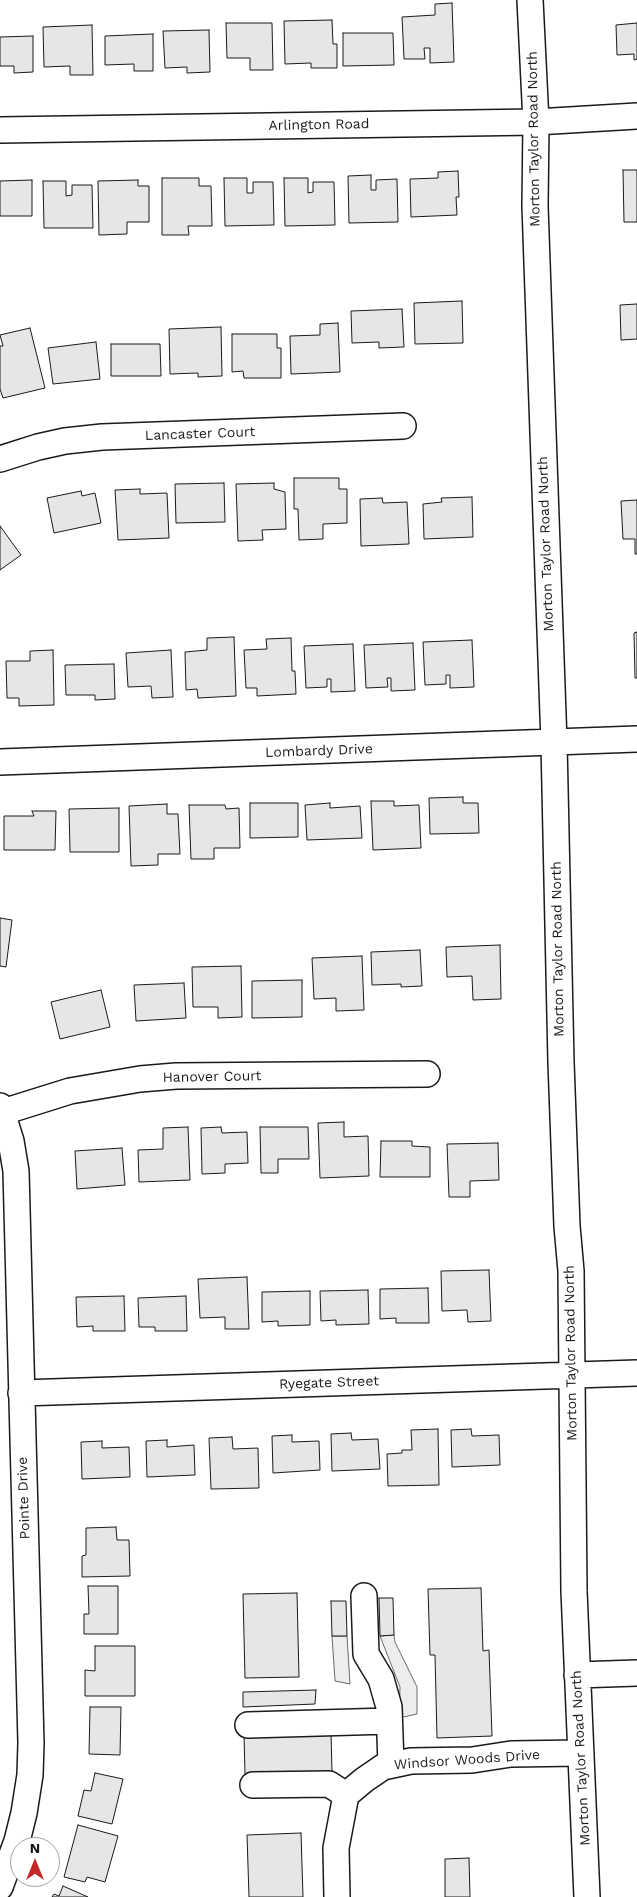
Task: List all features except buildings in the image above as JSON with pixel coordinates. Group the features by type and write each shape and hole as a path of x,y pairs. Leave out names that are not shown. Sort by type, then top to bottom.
{"street":[{"name":"Morton Taylor Road North","path":"530,0 536,122 537,265 554,743 561,1062 567,1226 571,1271 574,1591 587,1897"},
{"name":"Arlington Road","path":"0,130 536,122 637,116"},
{"name":"Lancaster Court","path":"0,459 56,443 102,437 403,426"},
{"name":"Lombardy Drive","path":"0,762 637,739"},
{"name":"Hanover Court","path":"1,1109 70,1091 140,1079 176,1076 427,1074"},
{"name":"Pointe Drive","path":"0,1887 17,1841 24,1813 30,1775 31,1742 16,1172 11,1141 1,1109"},
{"name":"Ryegate Street","path":"21,1393 637,1373"},
{"path":"364,1596 366,1654 381,1679 389,1707 391,1765"},
{"path":"577,1675 637,1673"},
{"path":"248,1725 390,1721"},
{"name":"Windsor Woods Drive","path":"346,1796 383,1767 411,1761 472,1760 511,1754 581,1753"},
{"path":"253,1785 329,1784 346,1796 336,1848 337,1897"}],"shaded area":[{"path":"394,1635 395,1642 417,1687 417,1714 399,1718 400,1687 380,1636"},
{"path":"332,1636 347,1636 350,1684 335,1681"}]}
